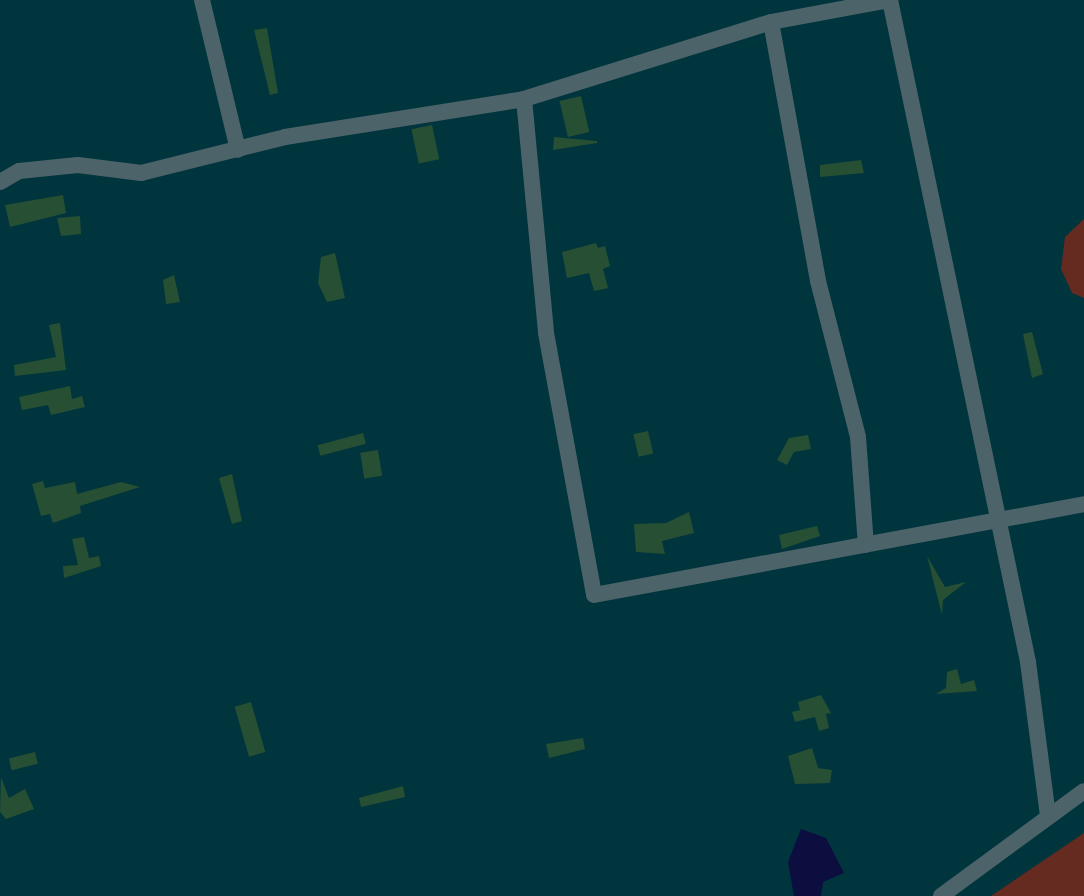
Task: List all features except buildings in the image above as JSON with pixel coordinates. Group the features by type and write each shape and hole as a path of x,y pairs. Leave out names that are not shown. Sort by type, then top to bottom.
{"street":[{"path":"202,0 238,150"},
{"path":"0,182 19,171 78,165 141,173 364,122 524,99 771,22 890,0 994,521 1028,662 1048,816"},
{"path":"771,22 818,281 858,437 866,545"},
{"path":"524,99 546,333 594,595 1084,504"},
{"path":"941,896 1084,791"}],"shaded area":[{"path":"1084,219 1084,298 1072,293 1061,269 1065,237"},
{"path":"801,829 826,838 844,873 823,882 821,896 794,896 788,862"},
{"path":"1084,833 1084,896 991,896"}]}
